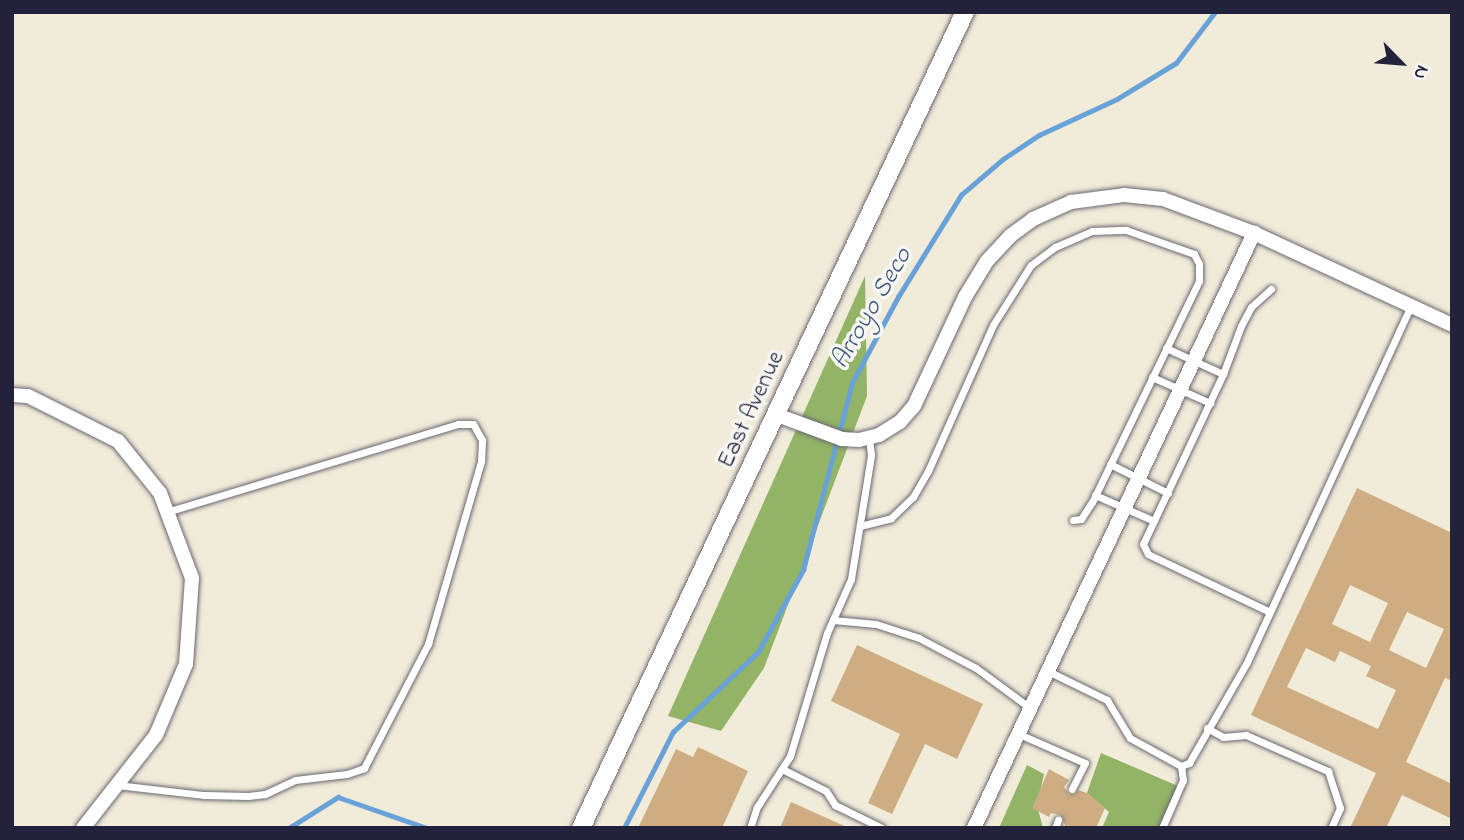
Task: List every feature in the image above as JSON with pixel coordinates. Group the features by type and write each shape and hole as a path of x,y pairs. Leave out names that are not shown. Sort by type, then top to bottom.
{"street":[{"name":"East Avenue","path":"581,828 965,12"},
{"path":"777,415 842,439 869,437 900,422 914,406 965,297 986,261 1010,236 1034,219 1071,202 1124,195 1163,199 1254,233 1452,325"},
{"path":"974,828 1254,233"},
{"path":"12,395 29,396 118,441 160,493 192,578 186,664 156,735 83,828"}],"lane":[{"path":"860,526 891,518 913,497 928,471 993,325 1031,265 1055,247 1092,231 1126,230 1194,254 1199,264 1199,281 1095,495 1081,519 1073,520"},
{"path":"1270,612 1148,554 1143,544 1210,403 1251,307 1271,289"},
{"path":"1181,766 1189,762 1213,718 1233,689 1411,306"},
{"path":"1167,348 1223,374"},
{"path":"1152,376 1210,403"},
{"path":"117,785 248,796 265,794 295,780 347,774 363,768 428,644 481,461 482,440 473,424 458,424 167,512"},
{"path":"750,828 757,807 790,756 833,620 851,579 871,455 869,437"},
{"path":"1110,464 1168,493"},
{"path":"1095,495 1154,521"},
{"path":"833,620 876,624 919,638 976,668 1030,709"},
{"path":"1048,671 1107,700 1130,738 1181,766 1184,780 1162,828"},
{"path":"1207,728 1223,737 1246,735 1328,771 1340,808 1331,828"},
{"path":"1018,734 1084,763 1072,789"},
{"path":"782,769 826,791 835,805 882,828"}],"green space":[{"path":"865,276 867,396 764,668 721,731 668,716"},
{"path":"1101,753 1185,789 1160,828 1102,828 1109,812 1087,793"},
{"path":"1027,765 1044,774 1037,805 1043,828 999,828"}],"building":[{"path":"1357,488 1452,533 1452,681 1445,678 1406,762 1452,784 1452,819 1402,795 1386,828 1350,828 1376,773 1251,715","holes":["1350,585 1388,603 1370,642 1332,624","1407,612 1444,629 1426,668 1389,650","1306,648 1335,662 1340,651 1371,666 1366,676 1396,690 1378,729 1287,687"]},
{"path":"857,645 983,704 957,759 925,744 892,814 868,803 900,734 831,701"},
{"path":"698,747 748,771 722,828 638,828 676,749 693,757"},
{"path":"1049,769 1069,780 1064,787 1069,794 1075,794 1078,790 1087,793 1105,808 1096,828 1066,828 1061,815 1051,813 1049,817 1032,808"},
{"path":"791,802 849,828 780,828"}],"waterway":[{"name":"Arroyo Seco","path":"624,828 673,732 758,652 803,570 852,383 898,297 961,195 1003,159 1039,135 1117,99 1176,63 1215,12"},
{"name":"Arroyo Seco","path":"289,828 338,797 427,828"}]}
